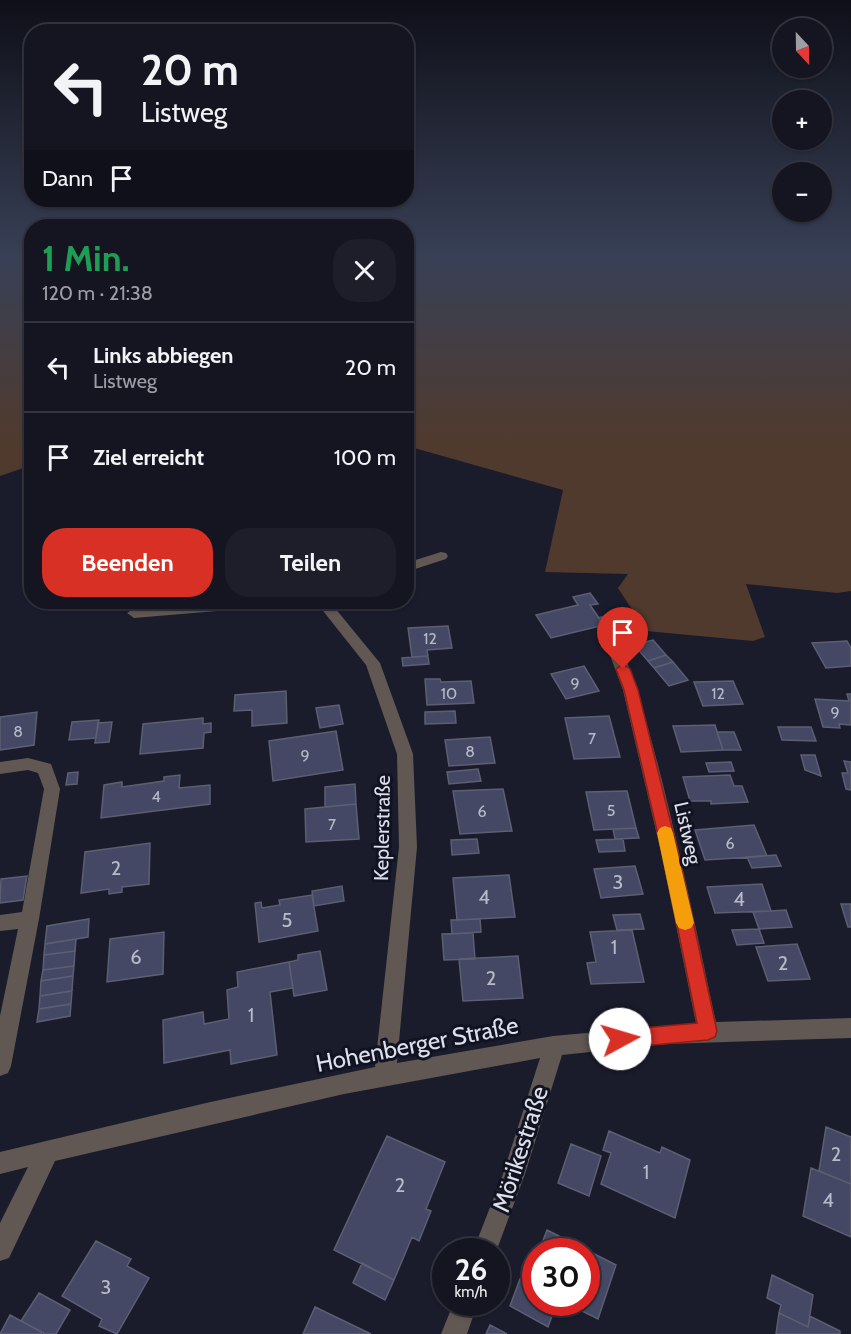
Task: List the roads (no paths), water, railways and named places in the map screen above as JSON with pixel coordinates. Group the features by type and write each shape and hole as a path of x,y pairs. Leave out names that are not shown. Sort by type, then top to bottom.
{"street":[{"path":"414,565 441,556"},
{"path":"134,613 186,609"},
{"name":"Keplerstraße","path":"329,609 373,663 405,754 408,847 385,1077"},
{"name":"Listweg","path":"614,647 634,702 670,852 708,1031"},
{"path":"0,768 28,764 45,768 52,789 30,919 0,1066"},
{"path":"0,923 30,919"},
{"name":"Hohenberger Straße","path":"0,1163 193,1117 385,1077 554,1046 708,1031 851,1028"},
{"name":"Mörikestraße","path":"490,1238 514,1174 554,1046"},
{"path":"0,1249 48,1151"},
{"path":"454,1334 461,1316"}]}
